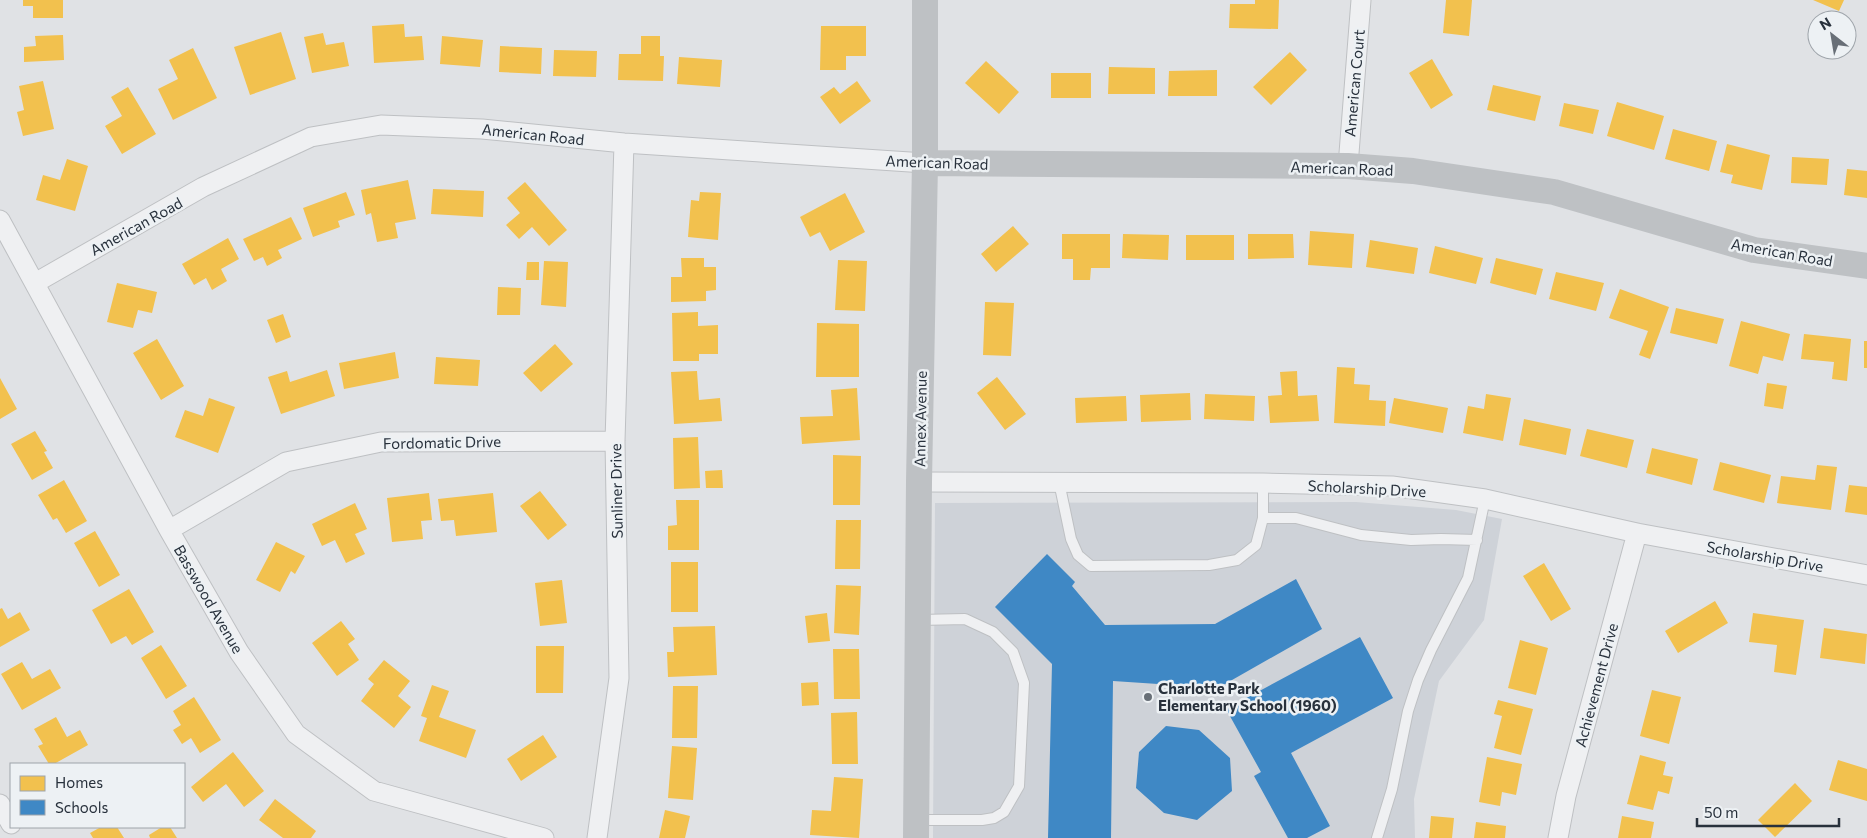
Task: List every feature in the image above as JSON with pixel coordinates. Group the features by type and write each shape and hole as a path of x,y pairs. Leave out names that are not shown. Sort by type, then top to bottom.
{"street":[{"name":"Annex Avenue","path":"916,829 919,482 925,163 925,0"},
{"name":"American Court","path":"1348,166 1361,0"},
{"name":"American Road","path":"35,283 203,188 311,137 381,125 482,129 624,143 925,163 1348,166 1413,171 1554,192 1754,250 1867,266"},
{"name":"Sunliner Drive","path":"597,838 619,678 615,441 624,143"},
{"name":"Basswood Avenue","path":"0,220 169,530 239,652 296,734 374,791 544,838"},
{"name":"Fordomatic Drive","path":"169,530 286,462 381,442 615,441"},
{"name":"Scholarship Drive","path":"919,482 1263,483 1392,486 1485,499 1637,533 1867,575"},
{"name":"Achievement Drive","path":"1558,838 1566,796 1637,533"},
{"path":"0,804 10,822"}],"lane":[{"path":"1059,482 1071,539 1078,555 1091,566 1209,565 1237,560 1256,545 1263,518 1263,483"},
{"path":"1377,838 1392,789 1408,711 1418,680 1431,650 1468,578 1485,499"},
{"path":"1263,518 1296,518 1361,535 1411,540 1441,538 1476,540"},
{"path":"916,829 994,818 1004,812 1019,786 1024,683 1013,652 993,632 965,619 919,620"}],"shaded area":[{"path":"1356,502 1456,510 1502,519 1484,620 1439,681 1414,799 1415,838 933,838 935,503"}],"building: Homes":[{"path":"23,0 63,0 63,18 33,18 33,6 23,6"},
{"path":"1255,0 1279,0 1278,29 1229,28 1230,4 1255,4"},
{"path":"1446,0 1472,0 1469,36 1443,33"},
{"path":"1813,0 1844,0 1839,10"},
{"path":"404,24 405,37 422,36 424,60 374,63 372,26"},
{"path":"821,26 866,26 866,56 846,56 846,70 820,70"},
{"path":"281,32 296,79 250,95 234,47"},
{"path":"323,33 326,45 344,42 349,66 312,73 304,37"},
{"path":"63,35 64,60 24,62 24,47 36,46 35,36"},
{"path":"442,36 483,40 480,67 440,64"},
{"path":"641,36 660,36 660,56 664,56 663,81 618,80 619,54 641,54"},
{"path":"500,46 542,48 541,74 499,72"},
{"path":"193,48 217,98 173,120 158,89 178,79 169,60"},
{"path":"554,50 597,51 596,77 553,76"},
{"path":"1290,52 1307,70 1271,105 1253,87"},
{"path":"679,57 722,60 720,87 677,84"},
{"path":"1432,59 1453,95 1431,109 1409,73"},
{"path":"986,61 1019,92 999,114 965,83"},
{"path":"1109,67 1155,68 1155,94 1108,94"},
{"path":"1217,70 1217,96 1168,96 1169,71"},
{"path":"1051,73 1091,73 1091,98 1051,98"},
{"path":"43,81 54,129 23,136 17,112 24,110 19,86"},
{"path":"857,81 871,101 840,124 820,97 834,87 840,94"},
{"path":"1493,85 1541,96 1535,121 1487,110"},
{"path":"128,87 156,134 122,154 105,126 122,116 111,97"},
{"path":"1617,102 1664,116 1654,150 1607,136"},
{"path":"1564,103 1599,110 1593,134 1559,126"},
{"path":"1673,129 1717,141 1709,171 1665,159"},
{"path":"1727,144 1770,155 1762,190 1731,183 1733,175 1720,172"},
{"path":"1792,157 1829,159 1827,185 1791,183"},
{"path":"67,159 88,166 75,211 36,200 43,175 60,180"},
{"path":"1847,169 1867,171 1867,198 1844,195"},
{"path":"408,180 416,219 395,223 398,238 377,242 371,213 366,215 361,190"},
{"path":"525,182 567,230 549,246 532,227 519,239 506,225 520,213 507,198"},
{"path":"433,189 484,191 483,217 431,214"},
{"path":"346,192 355,215 338,221 340,227 313,237 303,208"},
{"path":"700,192 721,193 718,240 688,237 691,200 699,201"},
{"path":"845,193 865,232 830,251 820,232 810,237 800,217"},
{"path":"291,217 302,239 278,250 282,258 267,266 263,257 254,261 243,239"},
{"path":"1013,226 1029,244 996,272 981,254"},
{"path":"1310,231 1354,234 1352,268 1308,265"},
{"path":"1062,234 1110,234 1110,268 1091,268 1090,280 1073,280 1073,259 1062,259"},
{"path":"1123,234 1169,235 1168,260 1122,258"},
{"path":"1248,234 1293,234 1294,258 1248,259"},
{"path":"1186,235 1234,235 1234,260 1186,260"},
{"path":"228,238 239,259 221,269 227,281 212,290 206,278 194,285 182,264"},
{"path":"1370,240 1418,248 1414,274 1366,267"},
{"path":"1435,246 1483,258 1476,284 1429,273"},
{"path":"681,258 704,258 704,267 716,267 716,290 706,291 706,301 671,302 671,277 682,277"},
{"path":"1496,258 1543,269 1536,295 1490,283"},
{"path":"838,260 867,261 865,311 835,310"},
{"path":"544,261 568,262 566,307 541,305"},
{"path":"527,262 539,262 539,280 526,280"},
{"path":"1556,272 1604,283 1596,311 1549,299"},
{"path":"117,283 157,292 152,313 138,310 133,328 107,322"},
{"path":"498,287 521,288 520,315 497,315"},
{"path":"1620,289 1669,307 1650,359 1639,355 1648,331 1609,318"},
{"path":"985,302 1014,303 1011,356 983,355"},
{"path":"1676,308 1724,319 1717,344 1670,333"},
{"path":"698,312 698,326 718,325 718,354 699,354 699,361 673,361 672,313"},
{"path":"283,314 291,337 276,343 267,320"},
{"path":"1741,321 1790,334 1783,361 1763,356 1758,374 1729,366"},
{"path":"817,323 859,324 859,377 816,377"},
{"path":"1804,334 1851,339 1847,381 1832,379 1834,362 1801,359"},
{"path":"157,339 184,386 161,400 133,353"},
{"path":"1864,341 1867,341 1867,368 1864,368"},
{"path":"555,344 573,364 541,392 523,373"},
{"path":"395,352 399,378 344,389 339,363"},
{"path":"436,357 480,360 478,386 434,384"},
{"path":"1337,367 1355,368 1354,384 1370,385 1369,400 1386,401 1385,426 1334,423"},
{"path":"327,370 335,396 281,414 268,377 287,371 290,382"},
{"path":"697,371 699,400 720,398 722,421 674,424 671,372"},
{"path":"1297,371 1298,396 1317,395 1319,421 1270,423 1268,396 1282,395 1280,372"},
{"path":"997,377 1026,414 1005,430 977,393"},
{"path":"0,378 17,409 0,419"},
{"path":"1767,383 1787,386 1783,409 1764,406"},
{"path":"857,388 860,440 802,444 800,417 833,416 831,390"},
{"path":"1190,393 1191,420 1141,422 1140,395"},
{"path":"1205,394 1255,396 1254,421 1204,419"},
{"path":"1486,394 1511,398 1503,441 1463,433 1468,406 1484,409"},
{"path":"1126,396 1127,421 1076,423 1075,398"},
{"path":"209,398 235,407 218,453 175,437 185,410 203,416"},
{"path":"1394,398 1448,408 1443,433 1389,423"},
{"path":"1524,419 1571,429 1566,455 1519,445"},
{"path":"1587,429 1634,440 1627,468 1580,456"},
{"path":"35,431 47,451 44,452 53,468 32,480 11,444"},
{"path":"698,437 700,488 674,489 673,438"},
{"path":"1652,448 1698,459 1692,485 1646,473"},
{"path":"833,455 861,456 860,505 833,505"},
{"path":"1720,462 1771,475 1764,503 1713,490"},
{"path":"1817,465 1837,467 1831,510 1777,503 1781,476 1815,480"},
{"path":"722,470 723,488 706,488 705,471"},
{"path":"64,480 87,521 66,533 57,518 53,520 38,495"},
{"path":"1849,485 1867,487 1867,515 1845,512"},
{"path":"540,491 567,525 548,540 520,506"},
{"path":"429,493 432,520 421,521 423,539 392,542 387,498"},
{"path":"493,493 497,532 456,536 454,520 441,521 438,499"},
{"path":"676,500 699,500 699,550 668,550 668,526 677,525"},
{"path":"355,503 367,529 355,534 365,554 346,563 335,540 322,546 312,524"},
{"path":"836,520 861,520 860,569 835,569"},
{"path":"95,531 120,575 99,587 74,543"},
{"path":"276,542 305,556 295,574 291,571 280,592 256,580"},
{"path":"671,562 698,562 698,612 671,612"},
{"path":"1544,563 1571,609 1551,621 1523,576"},
{"path":"562,580 567,623 540,626 535,583"},
{"path":"836,585 861,586 859,635 834,633"},
{"path":"129,589 154,632 132,645 126,636 111,644 92,610"},
{"path":"1715,601 1728,623 1678,653 1665,631"},
{"path":"2,608 8,619 20,612 30,630 0,647 0,609"},
{"path":"827,613 830,641 808,643 805,616"},
{"path":"1753,613 1804,620 1796,675 1774,672 1777,645 1749,642"},
{"path":"341,621 355,639 348,644 359,660 337,676 312,643"},
{"path":"715,626 717,675 668,677 667,652 674,652 673,627"},
{"path":"1824,628 1867,634 1865,664 1820,658"},
{"path":"1520,640 1548,648 1536,695 1508,688"},
{"path":"161,645 187,686 166,699 141,658"},
{"path":"536,646 564,646 563,693 536,693"},
{"path":"833,649 859,649 860,699 834,699"},
{"path":"384,660 410,681 398,696 411,707 394,728 361,701 374,684 368,679"},
{"path":"22,662 32,679 50,669 61,688 22,710 1,674"},
{"path":"818,682 819,705 802,706 801,683"},
{"path":"432,685 449,691 439,717 476,730 466,758 419,741 427,718 421,716"},
{"path":"673,686 698,686 697,738 672,738"},
{"path":"1652,690 1681,697 1669,744 1640,736"},
{"path":"194,697 221,740 200,753 191,738 182,744 173,730 181,725 173,711"},
{"path":"1498,700 1533,709 1521,755 1494,748 1502,716 1494,714"},
{"path":"857,712 858,764 832,764 831,713"},
{"path":"56,717 67,737 80,730 88,745 56,763 48,763 38,746 43,744 34,729"},
{"path":"543,735 557,757 521,781 507,759"},
{"path":"672,746 697,748 693,800 668,798"},
{"path":"233,752 264,791 244,807 226,784 203,802 191,787"},
{"path":"1640,755 1666,762 1663,775 1673,777 1669,794 1658,791 1653,810 1627,804"},
{"path":"1487,757 1522,764 1516,795 1502,792 1500,806 1479,802"},
{"path":"1838,760 1867,769 1867,801 1829,790"},
{"path":"834,777 863,779 859,838 810,835 812,810 831,811"},
{"path":"1795,783 1812,801 1775,837 1758,820"},
{"path":"275,799 316,831 311,838 283,838 259,820"},
{"path":"665,810 690,816 685,838 659,838"},
{"path":"1431,816 1454,818 1452,838 1429,838"},
{"path":"1622,816 1654,822 1651,838 1618,838"},
{"path":"1476,822 1506,826 1505,838 1474,838"},
{"path":"99,828 118,828 124,838 93,838 90,833"},
{"path":"160,828 171,828 177,838 150,838 149,835"}],"building: Schools":[{"path":"1047,554 1075,582 1072,586 1105,625 1215,624 1296,579 1322,629 1218,688 1113,681 1111,838 1048,838 1052,664 995,607"},
{"path":"1360,637 1393,698 1291,753 1330,826 1307,838 1288,838 1254,776 1261,772 1226,709"},
{"path":"1166,726 1199,730 1230,758 1232,791 1197,820 1164,813 1136,788 1139,752"}],"place":[{"name":"Charlotte Park Elementary School (1960)","path":"1148,697"}]}
